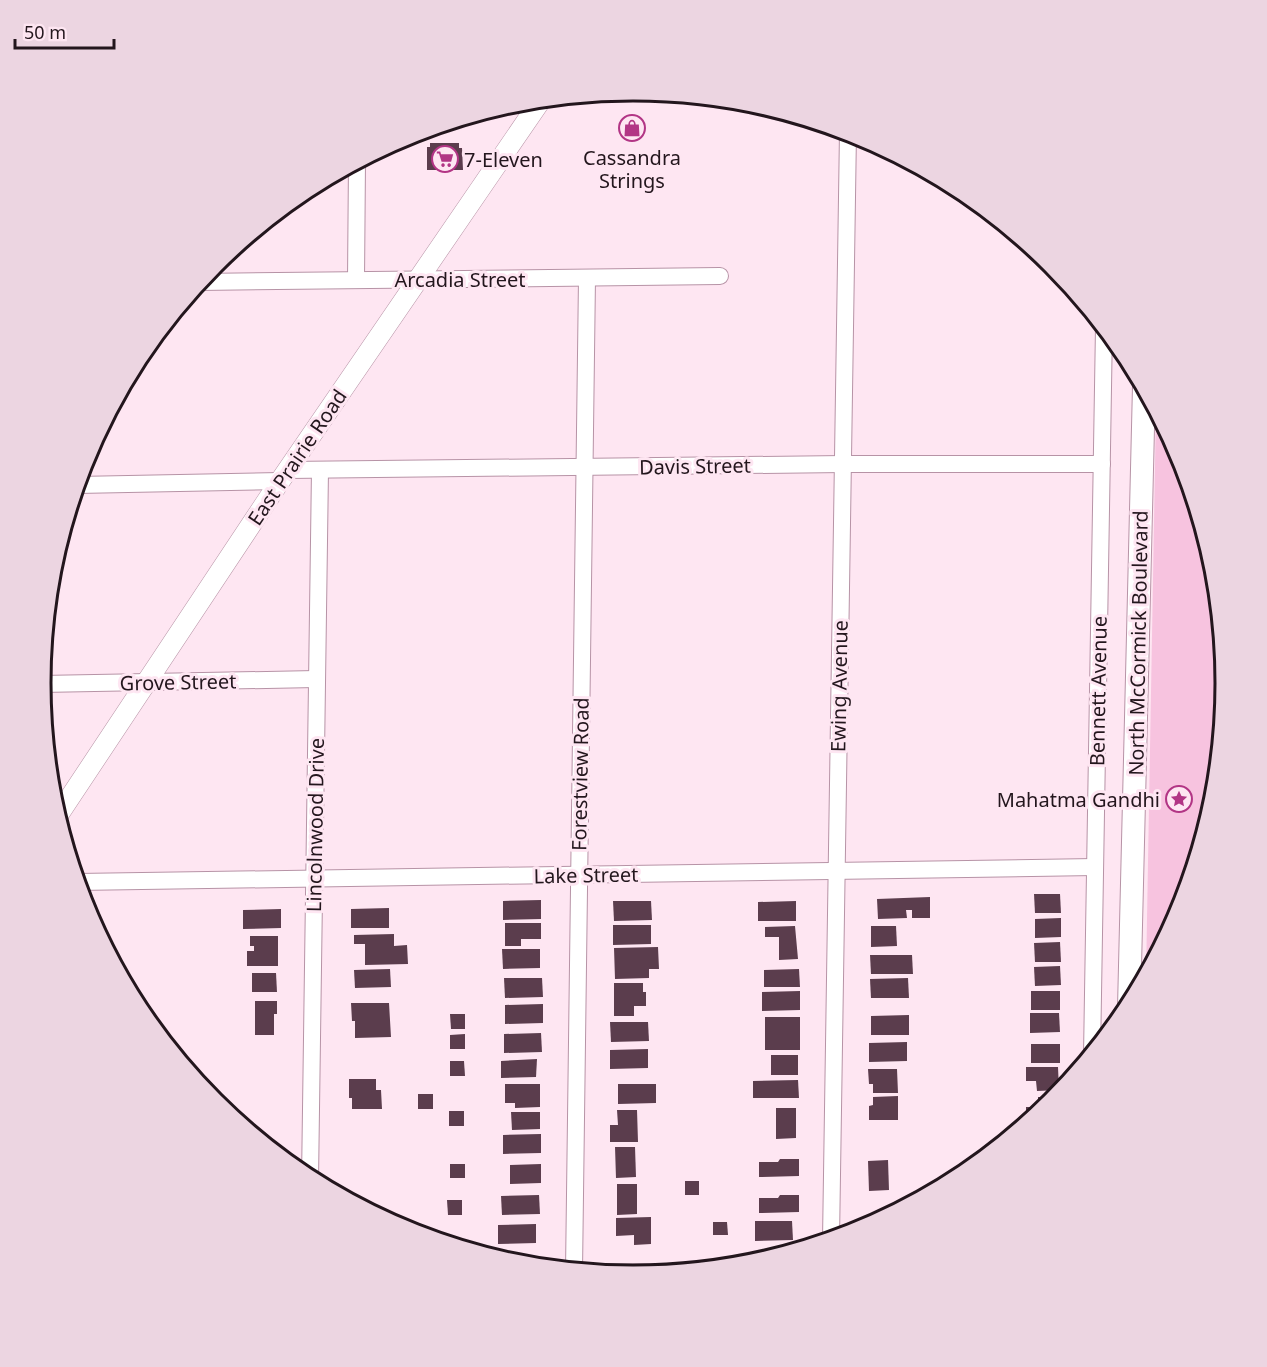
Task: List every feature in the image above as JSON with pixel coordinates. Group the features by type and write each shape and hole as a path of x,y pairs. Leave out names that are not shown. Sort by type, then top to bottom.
{"main road":[{"name":"North McCormick Boulevard","path":"1130,987 1144,403"}],"street":[{"name":"East Prairie Road","path":"64,806 284,476 534,110"},
{"name":"Ewing Avenue","path":"831,1231 848,142"},
{"path":"356,280 357,171"},
{"name":"Arcadia Street","path":"213,282 720,276"},
{"name":"Forestview Road","path":"574,1263 587,278"},
{"name":"Bennett Avenue","path":"1092,1043 1104,340"},
{"name":"Davis Street","path":"86,485 284,476 320,470 844,464 1102,464"},
{"name":"Lincolnwood Drive","path":"310,1168 320,470"},
{"name":"Grove Street","path":"51,684 316,679"},
{"name":"Lake Street","path":"86,882 1095,867"}],"shaded area":[{"path":"1156,425 1185,496 1205,570 1215,645 1216,684 1211,760 1196,834 1172,906 1146,959"}],"building":[{"name":"7-Eleven","path":"430,143 459,143 459,148 462,148 463,170 427,170 427,147 430,147"},
{"path":"1034,894 1060,894 1061,913 1035,913"},
{"path":"930,897 930,918 912,918 912,910 906,910 907,918 878,919 877,899"},
{"path":"541,900 541,919 503,920 503,901"},
{"path":"613,901 651,901 652,920 614,921"},
{"path":"796,901 796,921 758,921 758,902"},
{"path":"389,908 389,928 351,928 351,909"},
{"path":"281,909 281,928 243,929 243,910"},
{"path":"1061,918 1061,937 1035,938 1035,919"},
{"path":"505,923 541,923 541,939 521,939 521,946 505,946"},
{"path":"613,925 651,925 651,944 613,945"},
{"path":"795,926 798,959 779,960 779,937 765,937 765,927"},
{"path":"871,926 896,926 897,946 871,947"},
{"path":"394,934 394,946 407,945 408,964 365,965 365,944 354,944 354,935"},
{"path":"250,936 278,936 278,966 247,966 247,951 254,951 254,946 250,946"},
{"path":"1060,942 1061,962 1035,962 1034,943"},
{"path":"658,947 659,969 649,969 649,978 615,979 614,948"},
{"path":"502,949 540,949 540,968 503,969"},
{"path":"870,955 912,955 913,974 871,974"},
{"path":"1060,966 1061,985 1035,986 1034,967"},
{"path":"390,969 391,987 355,988 354,970"},
{"path":"799,969 800,987 764,987 764,970"},
{"path":"252,973 276,973 277,992 252,992"},
{"path":"504,978 542,978 543,997 505,998"},
{"path":"908,978 909,998 871,998 870,979"},
{"path":"614,983 643,983 643,992 646,992 646,1006 634,1006 634,1016 614,1016"},
{"path":"800,991 800,1010 762,1011 762,992"},
{"path":"1031,991 1060,991 1060,1010 1031,1010"},
{"path":"255,1001 277,1001 277,1014 274,1014 274,1035 255,1035"},
{"path":"351,1003 389,1003 391,1037 355,1038 355,1021 352,1021"},
{"path":"543,1004 543,1023 505,1024 505,1005"},
{"path":"1030,1013 1059,1013 1060,1032 1030,1033"},
{"path":"450,1014 465,1014 465,1029 451,1029"},
{"path":"909,1015 909,1035 871,1035 871,1016"},
{"path":"765,1017 800,1017 800,1050 765,1050"},
{"path":"610,1022 648,1022 649,1041 611,1042"},
{"path":"541,1033 542,1052 504,1053 504,1034"},
{"path":"465,1034 465,1049 450,1049 450,1035"},
{"path":"907,1042 907,1061 869,1062 869,1043"},
{"path":"1031,1044 1060,1044 1060,1063 1031,1063"},
{"path":"648,1049 648,1068 610,1069 610,1050"},
{"path":"771,1055 798,1055 798,1075 771,1075"},
{"path":"537,1059 536,1077 501,1078 501,1061"},
{"path":"450,1061 464,1061 465,1076 450,1076"},
{"path":"1026,1067 1058,1067 1059,1081 1049,1090 1037,1091 1036,1081 1026,1081"},
{"path":"868,1069 897,1069 898,1093 873,1093 873,1084 869,1084"},
{"path":"349,1079 376,1079 376,1090 381,1090 382,1109 352,1109 352,1098 349,1098"},
{"path":"798,1080 799,1098 753,1098 753,1081"},
{"path":"505,1084 540,1084 540,1107 515,1108 515,1103 505,1103"},
{"path":"618,1084 656,1084 656,1103 618,1104"},
{"path":"418,1094 433,1094 433,1109 418,1109"},
{"path":"898,1096 898,1120 869,1120 869,1106 873,1105 873,1097"},
{"path":"776,1108 796,1108 796,1138 776,1139"},
{"path":"617,1110 637,1110 638,1142 610,1142 610,1125 618,1125"},
{"path":"449,1111 464,1111 464,1126 449,1126"},
{"path":"511,1112 540,1112 540,1129 512,1130"},
{"path":"541,1134 541,1153 503,1154 503,1135"},
{"path":"615,1147 635,1147 636,1177 616,1178"},
{"path":"780,1159 799,1159 799,1176 759,1177 759,1162 778,1162"},
{"path":"888,1160 889,1190 869,1191 868,1161"},
{"path":"450,1164 465,1164 465,1178 450,1178"},
{"path":"541,1164 541,1183 510,1184 510,1165"},
{"path":"685,1181 699,1181 699,1195 685,1195"},
{"path":"617,1184 637,1184 637,1214 617,1215"},
{"path":"539,1195 540,1214 502,1215 501,1196"},
{"path":"780,1195 799,1195 799,1212 759,1213 759,1198 778,1198"},
{"path":"447,1200 462,1200 462,1215 448,1215"},
{"path":"651,1217 651,1244 634,1245 634,1235 616,1236 616,1218"},
{"path":"755,1221 792,1221 793,1240 755,1241"},
{"path":"713,1222 727,1222 728,1235 713,1235"},
{"path":"536,1224 536,1243 498,1244 498,1225"}],"place":[{"name":"Cassandra Strings","path":"632,128"},
{"name":"7-Eleven","path":"445,159"},
{"name":"Mahatma Gandhi","path":"1179,799"}]}
